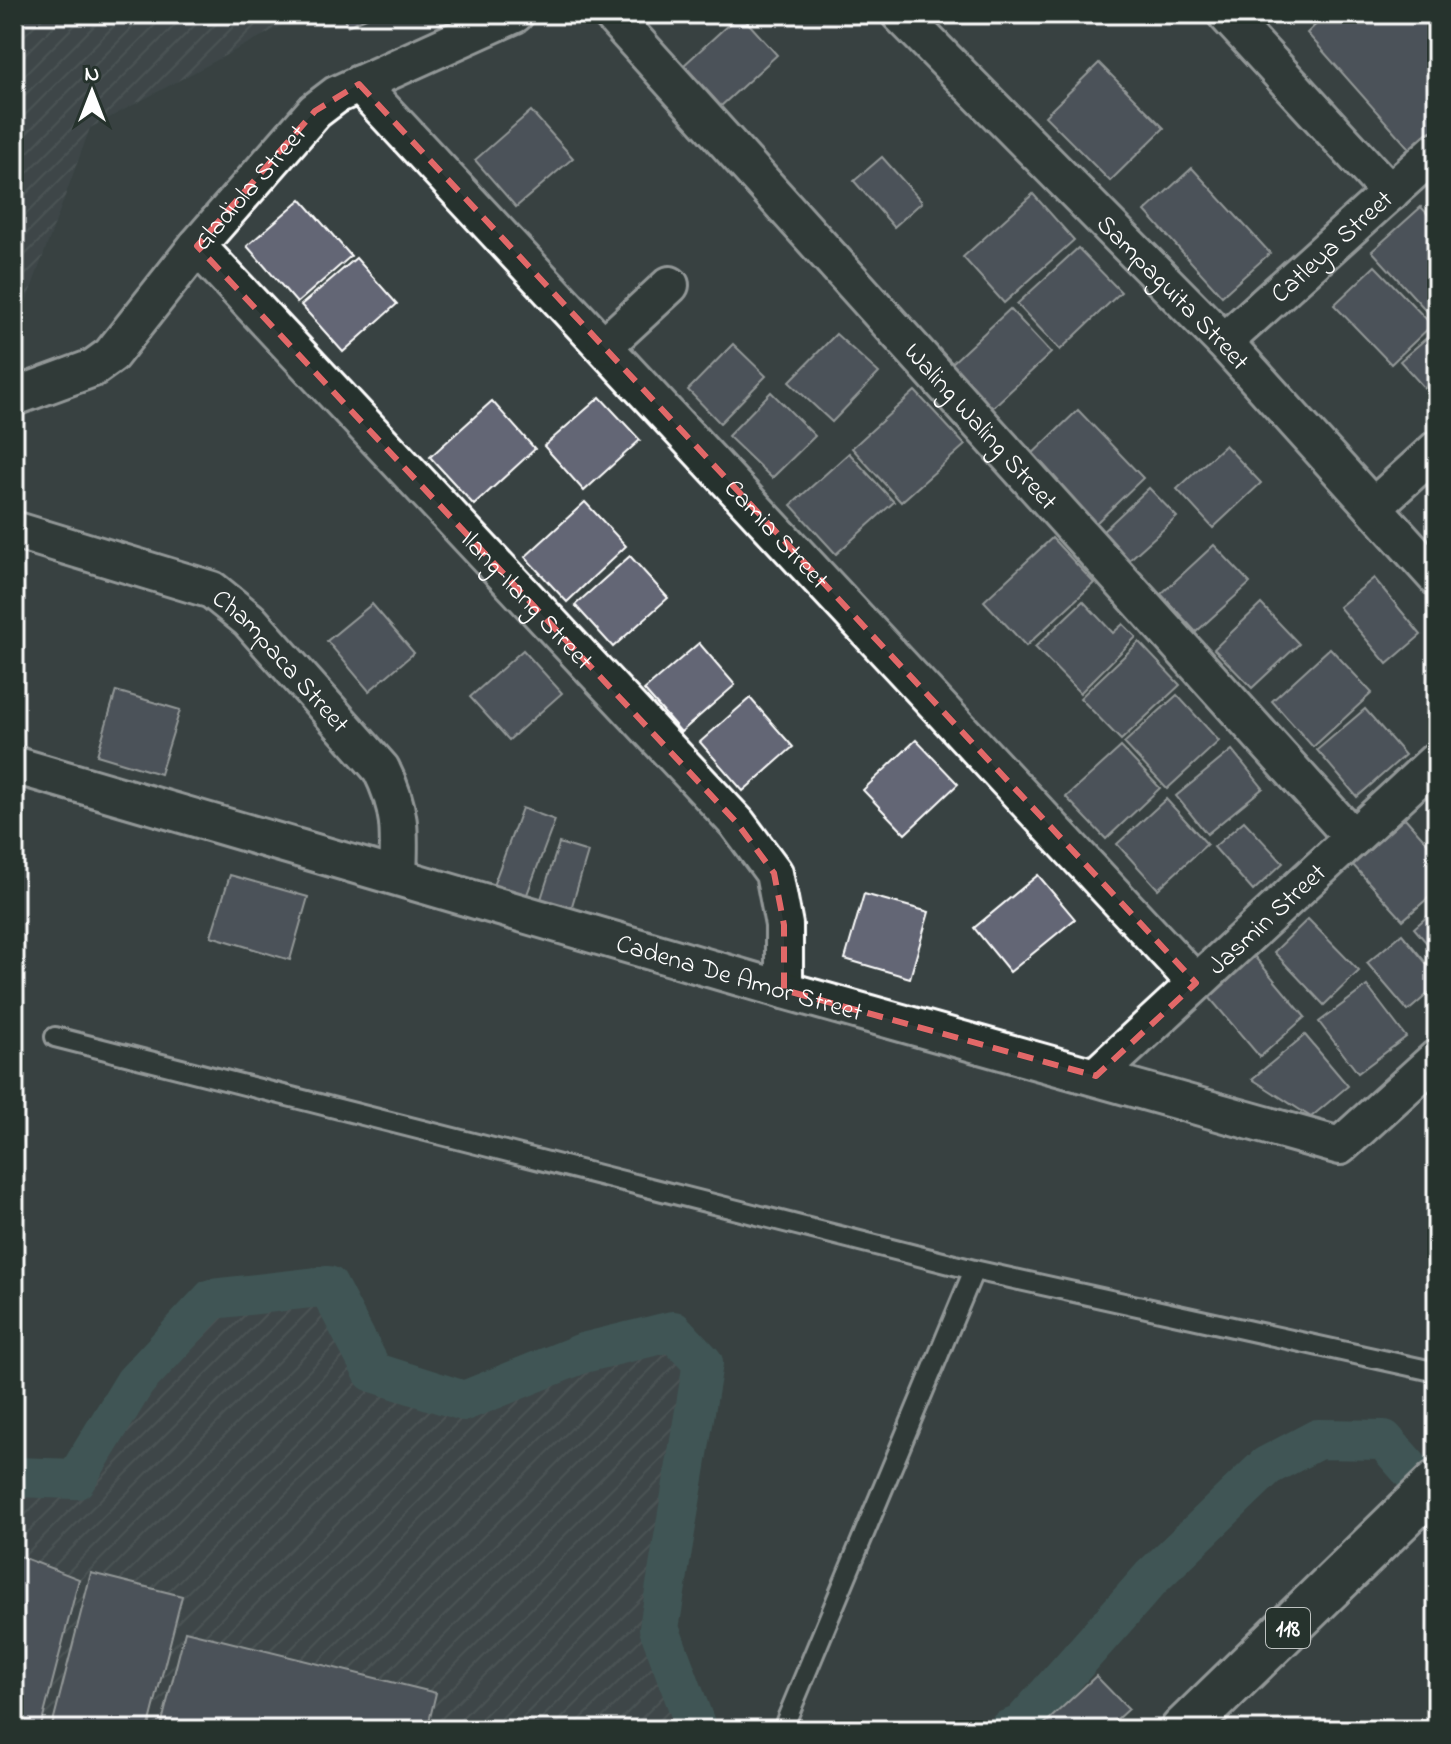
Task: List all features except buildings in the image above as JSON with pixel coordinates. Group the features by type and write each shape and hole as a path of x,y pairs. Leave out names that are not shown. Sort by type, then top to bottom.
{"main road":[{"name":"118","path":"1183,1730 1437,1483"}],"street":[{"name":"Gladiola Street","path":"14,397 93,368 111,355 197,246 315,111 336,95 515,14"},
{"name":"Waling Waling Street","path":"611,14 1353,838"},
{"name":"Sampaguita Street","path":"900,14 1224,342 1437,578"},
{"path":"1226,14 1390,193"},
{"name":"Camia Street","path":"359,84 1196,983"},
{"name":"Catleya Street","path":"1224,342 1437,150"},
{"name":"Ilang-Ilang Street","path":"197,246 737,823 774,873 784,925 784,990"},
{"path":"605,345 670,285"},
{"path":"1373,507 1437,449"},
{"name":"Champaca Street","path":"14,530 212,590 249,620 381,769 396,799 400,820 398,875"},
{"name":"Jasmin Street","path":"1096,1076 1437,760"},
{"name":"Cadena De Amor Street","path":"14,765 784,990 1340,1146 1437,1058"}],"lane":[{"path":"55,1037 974,1270 1437,1372"},
{"path":"786,1721 974,1270"}],"highlighted area":[{"path":"359,84 1196,983 1096,1076 784,990 784,925 774,873 737,823 197,246 315,111"}],"shaded area":[{"path":"14,14 301,15 90,128 14,335"},
{"path":"321,1296 368,1382 466,1408 581,1362 668,1340 696,1366 641,1620 686,1730 14,1730 14,1487 82,1489 144,1388 216,1308"}],"waterway":[{"path":"14,1477 76,1479 135,1382 212,1299 328,1286 373,1372 464,1401 583,1353 673,1331 703,1363 659,1628 697,1730"},
{"path":"1008,1730 1021,1725 1151,1578 1267,1466 1318,1439 1384,1440 1437,1500"}]}
